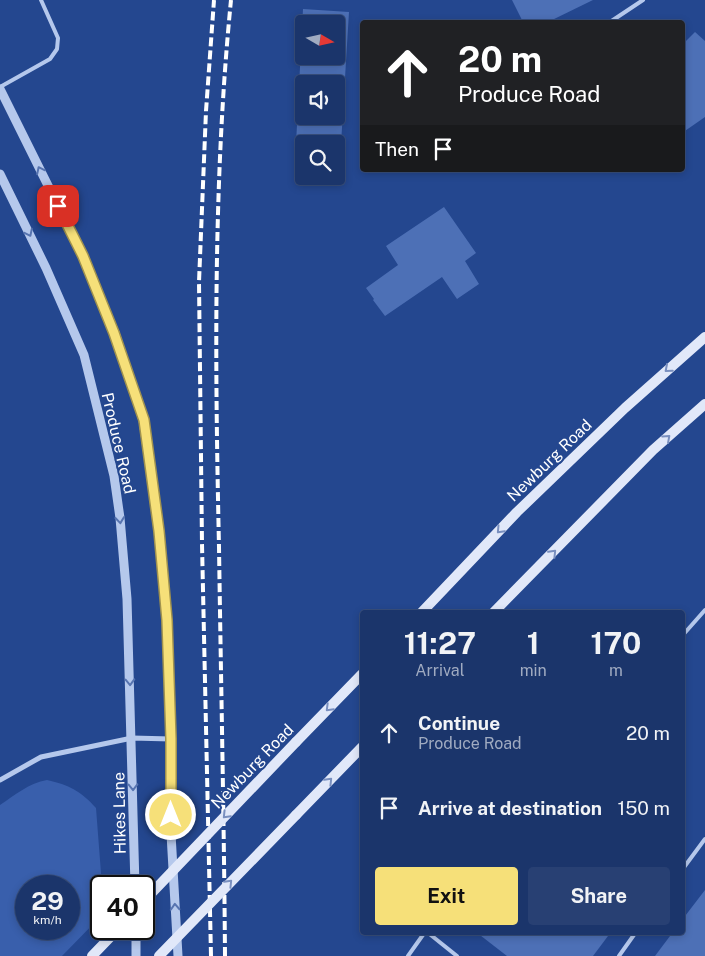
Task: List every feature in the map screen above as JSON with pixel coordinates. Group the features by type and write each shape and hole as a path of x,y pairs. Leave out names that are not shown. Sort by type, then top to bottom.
{"main road":[{"name":"Newburg Road","path":"424,610 517,512 625,408 705,337"},
{"path":"496,610 653,450 705,404"},
{"name":"Newburg Road","path":"155,889 360,676"},
{"path":"159,956 360,749"},
{"path":"92,956 107,940"}],"street":[{"name":"Produce Road","path":"0,88 83,256 114,333 144,420 159,531 167,620 171,739"},
{"name":"Produce Road","path":"0,174 46,268 84,355 114,476 120,518 127,599 132,738"},
{"path":"0,780 41,757 132,738 171,739 171,834 178,956"},
{"name":"Hikes Lane","path":"132,738 135,875"},
{"path":"136,940 136,956"}],"lane":[{"path":"0,88 50,59 57,48 58,38 41,0"},
{"path":"613,20 643,0"},
{"path":"685,633 705,610"},
{"path":"685,866 705,839"},
{"path":"408,956 424,935"},
{"path":"430,935 458,956"},
{"path":"619,956 634,935"}],"shaded area":[{"path":"47,780 62,784 80,793 96,808 101,875 90,875 90,927 80,938 80,875 15,875 15,940 78,940 62,956 0,956 0,805 34,784"}],"building":[{"path":"512,0 593,0 552,20 522,20"},
{"path":"303,9 349,12 345,78 345,75 300,75 300,65 345,65 345,15 303,15"},
{"path":"695,32 705,41 705,117 685,131 685,42"},
{"path":"297,125 342,125 342,135 296,135"},
{"path":"444,207 476,253 465,261 479,284 457,299 442,277 385,316 366,288 398,265 386,246"},
{"path":"705,890 705,956 655,956 671,935 685,935 685,916"},
{"path":"480,935 609,935 593,956 507,956"}],"railway":[{"path":"211,956 202,544 199,282 206,111 214,0"},
{"path":"225,956 216,342 218,205 225,68 231,0"}],"route":[{"path":"58,206 83,256 114,333 144,420 159,531 167,620 171,739 171,815"}]}
